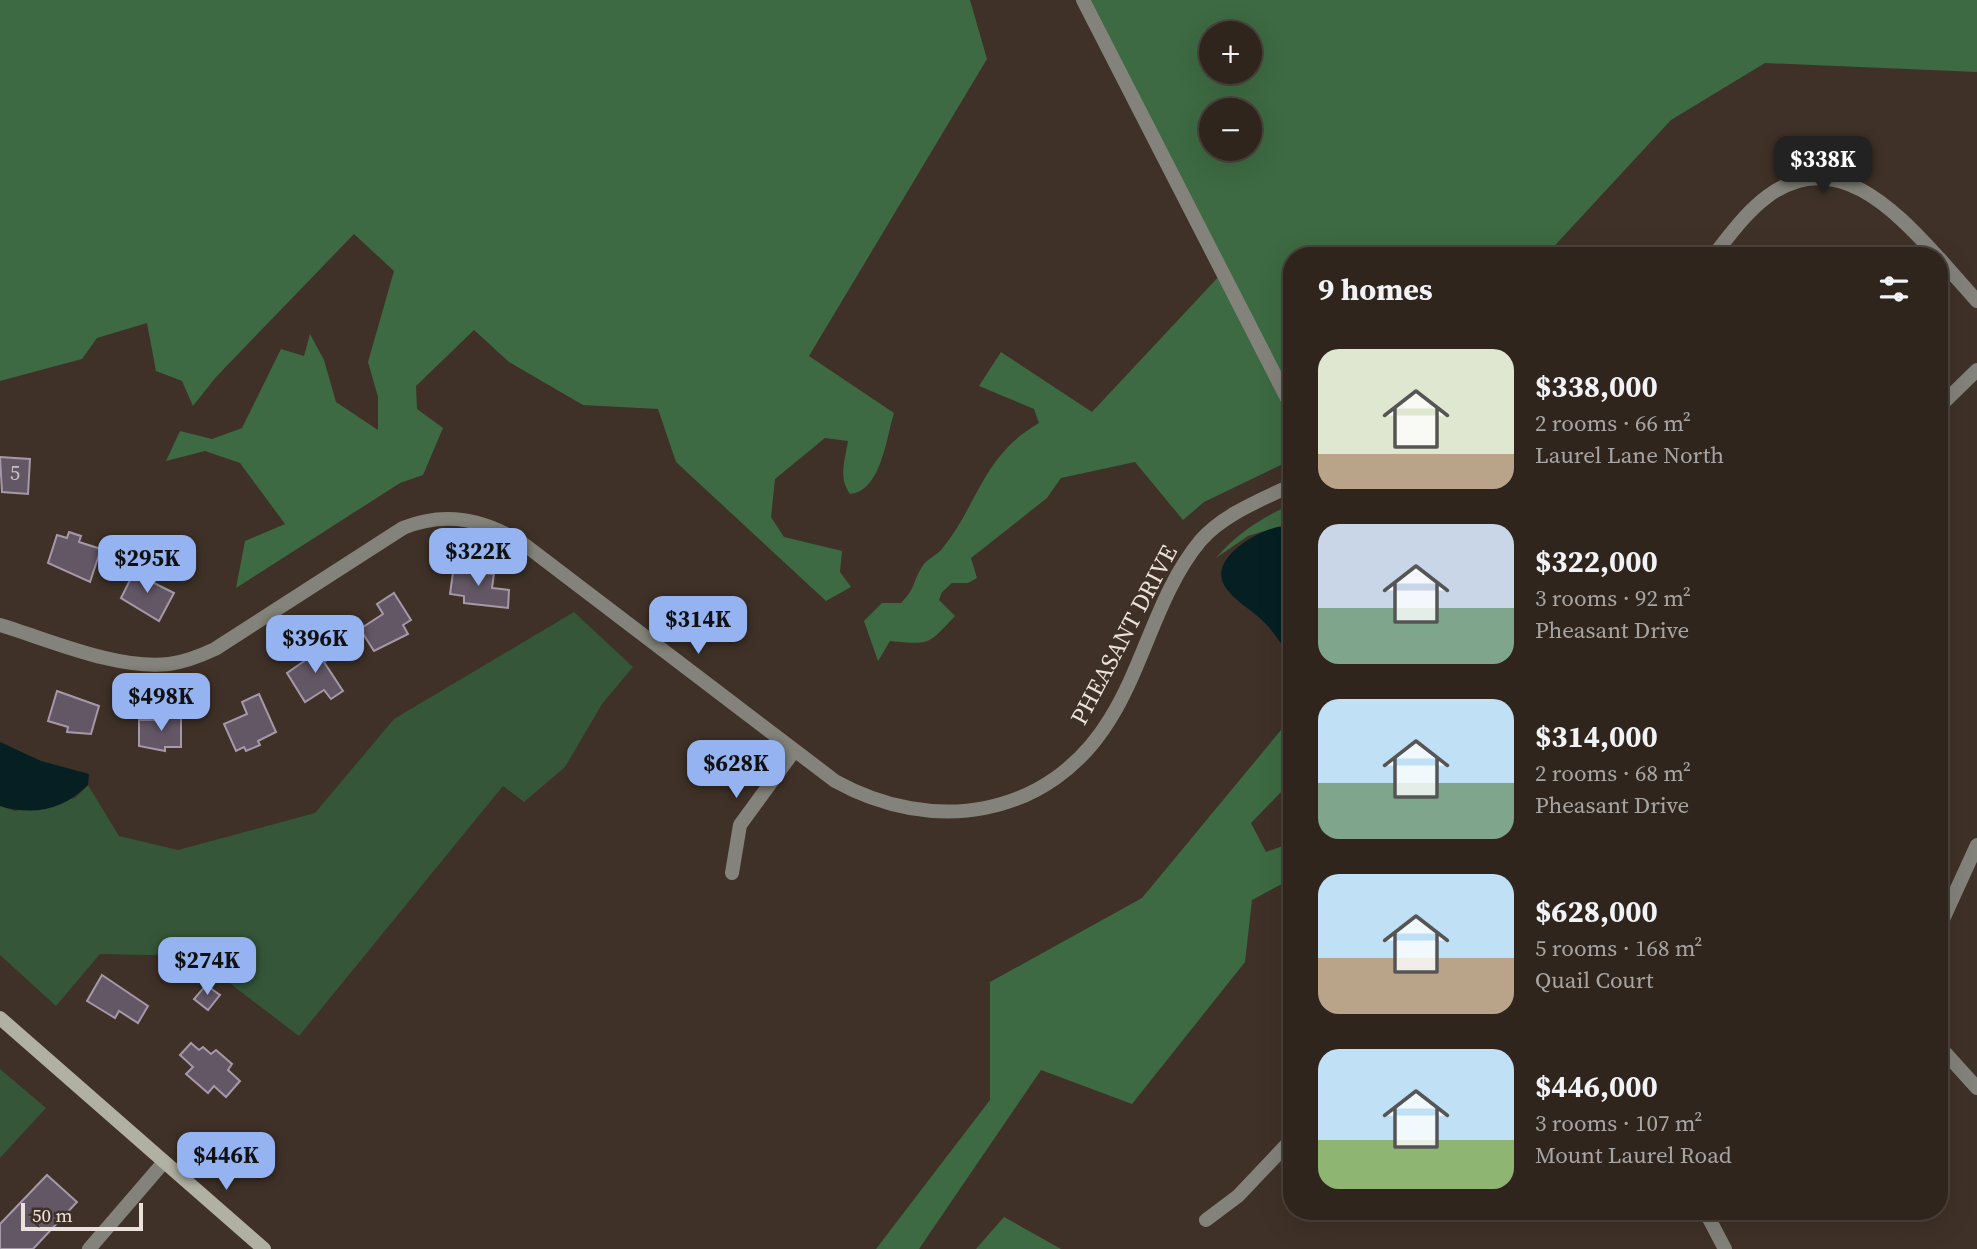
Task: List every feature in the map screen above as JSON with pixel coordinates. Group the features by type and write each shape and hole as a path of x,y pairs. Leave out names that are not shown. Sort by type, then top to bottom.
{"main road":[{"path":"0,1018 264,1249"}],"street":[{"path":"1083,0 1283,390"},
{"path":"1721,247 1766,197 1790,183 1822,178 1840,180 1875,196 1928,247"},
{"path":"1948,268 1977,301"},
{"path":"1948,398 1977,370"},
{"name":"PHEASANT DRIVE","path":"0,625 122,661 146,665 191,659 215,649 403,528 423,520 445,517 487,524 525,545 794,751 855,791 894,806 915,810 975,811 1033,792 1068,767 1098,737 1121,699 1177,576 1203,538 1230,517 1283,490"},
{"path":"732,873 740,825 794,751"},
{"path":"1948,908 1977,845"},
{"path":"1948,1056 1977,1088"},
{"path":"1206,1220 1238,1196 1283,1148"},
{"path":"89,1249 164,1162"},
{"path":"1710,1220 1725,1249"}],"green space":[{"path":"0,0 970,0 987,59 809,356 894,413 881,462 869,484 850,494 843,475 848,441 825,438 775,479 771,517 784,537 842,551 840,572 851,587 826,601 676,462 658,409 583,405 509,362 474,330 416,386 417,409 443,428 423,475 400,483 236,588 245,541 285,524 240,463 205,451 166,461 180,431 212,439 242,428 281,349 304,356 310,334 324,360 336,402 378,430 378,397 368,362 394,271 354,234 216,377 193,406 182,381 156,371 147,323 97,338 82,359 0,381"},
{"path":"1086,0 1977,0 1977,72 1765,63 1671,120 1553,247 1283,247 1283,464 1204,502 1183,520 1135,462 1061,478 1047,498 971,558 977,578 968,583 952,583 942,592 939,600 955,616 939,633 921,642 890,641 878,661 864,621 882,603 901,603 906,598 924,564 942,549 954,532 993,465 1020,436 1039,423 1034,409 979,386 1001,352 1092,412 1223,272"},
{"path":"1283,509 1283,525 1248,536 1216,558 1250,527"},
{"path":"574,612 633,667 602,704 565,767 524,802 503,786 299,1036 194,956 100,954 56,1006 0,955 0,806 15,811 75,798 88,785 119,836 178,850 315,813 394,719"},
{"path":"1283,728 1282,791 1251,823 1266,852 1283,846 1283,883 1252,900 1245,962 1132,1104 1041,1070 919,1249 876,1249 990,1100 990,982 1142,898"},
{"path":"0,1069 46,1108 0,1158"},
{"path":"1004,1217 1061,1249 976,1249"}],"water":[{"path":"1283,527 1283,646 1264,622 1228,590 1221,575 1223,565 1238,547 1269,530"},
{"path":"0,742 41,761 89,774 88,785 68,800 47,809 25,810 0,806"}],"building":[{"path":"0,457 30,459 28,494 2,492"},
{"path":"69,532 81,536 79,542 101,549 90,582 48,563 57,535 67,538"},
{"path":"454,565 482,568 481,573 494,574 492,588 509,590 508,608 464,603 464,596 450,594"},
{"path":"145,571 157,578 154,583 174,593 159,621 121,598 134,572 142,577"},
{"path":"394,593 411,620 403,625 408,634 374,651 360,629 383,614 377,604"},
{"path":"319,640 331,658 324,662 343,691 331,699 324,690 305,702 287,673 310,657 305,649"},
{"path":"57,691 99,706 91,734 67,732 68,727 48,721"},
{"path":"259,694 276,732 258,741 260,745 246,751 244,747 236,751 224,724 247,714 242,702"},
{"path":"165,714 181,714 181,747 165,747 165,751 139,746 139,720 165,720"},
{"path":"102,975 148,1006 138,1023 119,1011 115,1018 87,1001"},
{"path":"206,985 220,995 208,1010 194,999"},
{"path":"191,1043 199,1050 203,1047 211,1054 216,1050 232,1064 228,1070 240,1081 226,1097 214,1086 208,1093 186,1074 193,1067 180,1055"},
{"path":"47,1175 77,1202 33,1249 0,1249 0,1224"}]}
